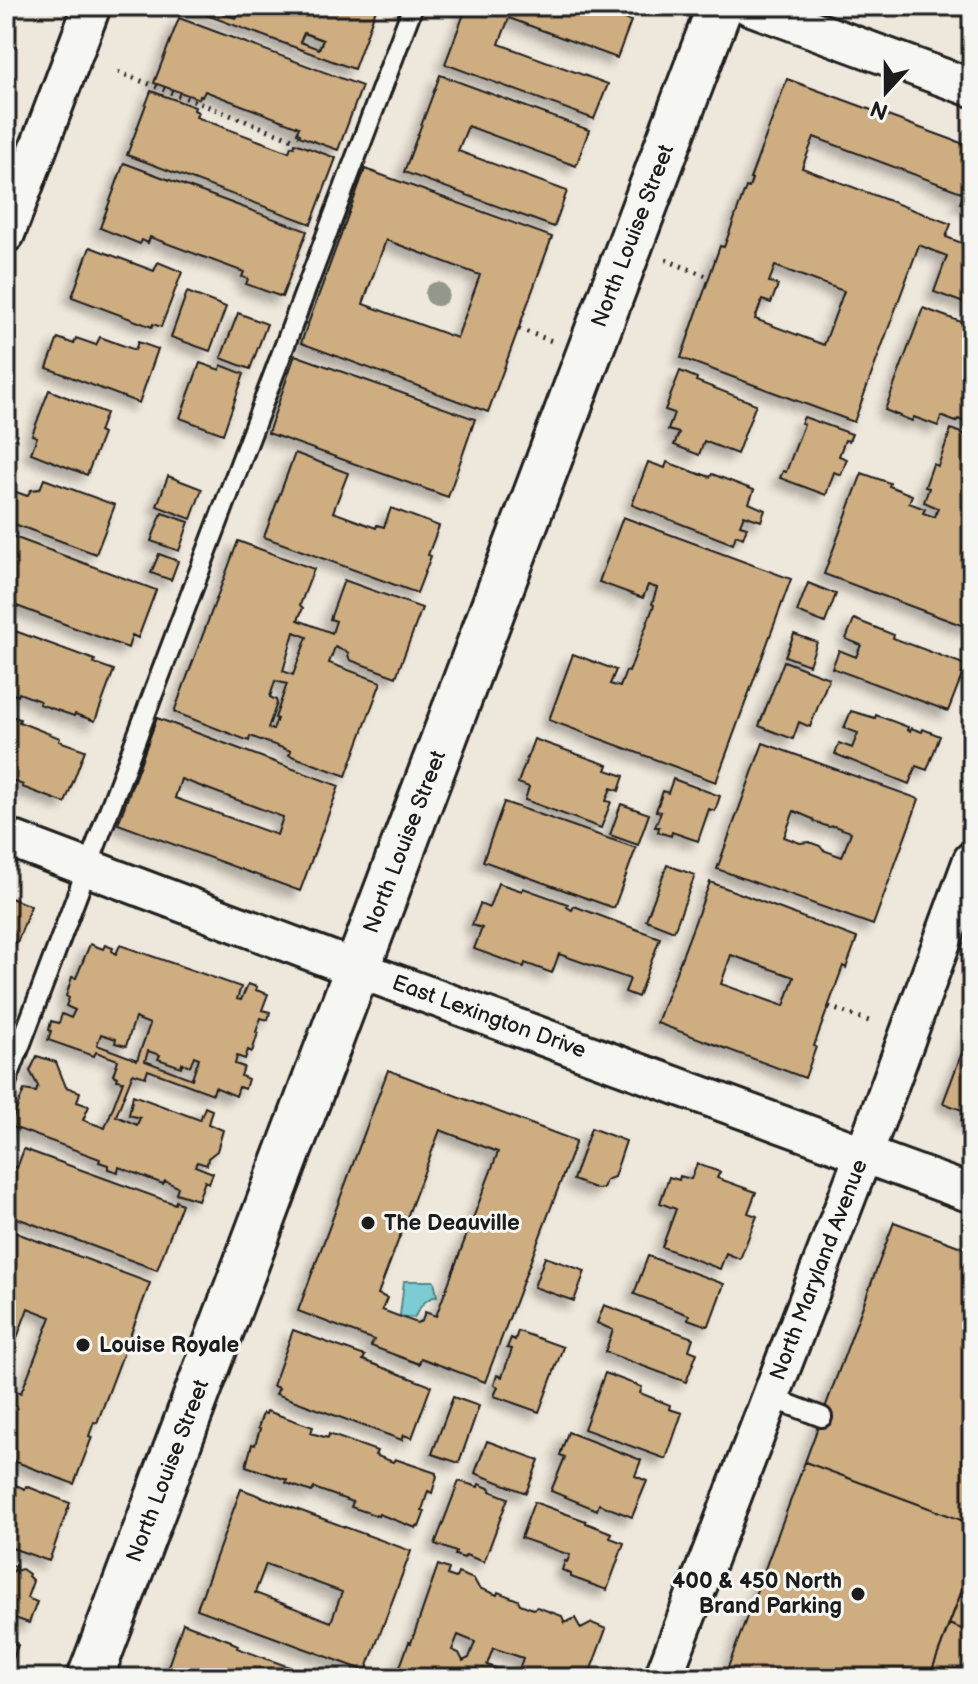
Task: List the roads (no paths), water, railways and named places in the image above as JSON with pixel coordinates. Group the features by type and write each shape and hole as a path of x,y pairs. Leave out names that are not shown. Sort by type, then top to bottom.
{"street":[{"path":"6,234 92,6"},
{"name":"North Louise Street","path":"90,1678 720,6"},
{"path":"749,6 972,88"},
{"name":"East Lexington Drive","path":"6,837 972,1194"},
{"name":"North Maryland Avenue","path":"663,1678 972,860"}],"lane":[{"path":"6,1083 413,6"},
{"path":"770,1397 822,1417"}],"water":[{"path":"404,1281 434,1281 437,1296 426,1301 414,1318 400,1316"}],"place":[{"name":"The Deauville","path":"368,1223"},
{"name":"Louise Royale","path":"83,1345"},
{"name":"400 & 450 North Brand Parking","path":"858,1594"}]}
